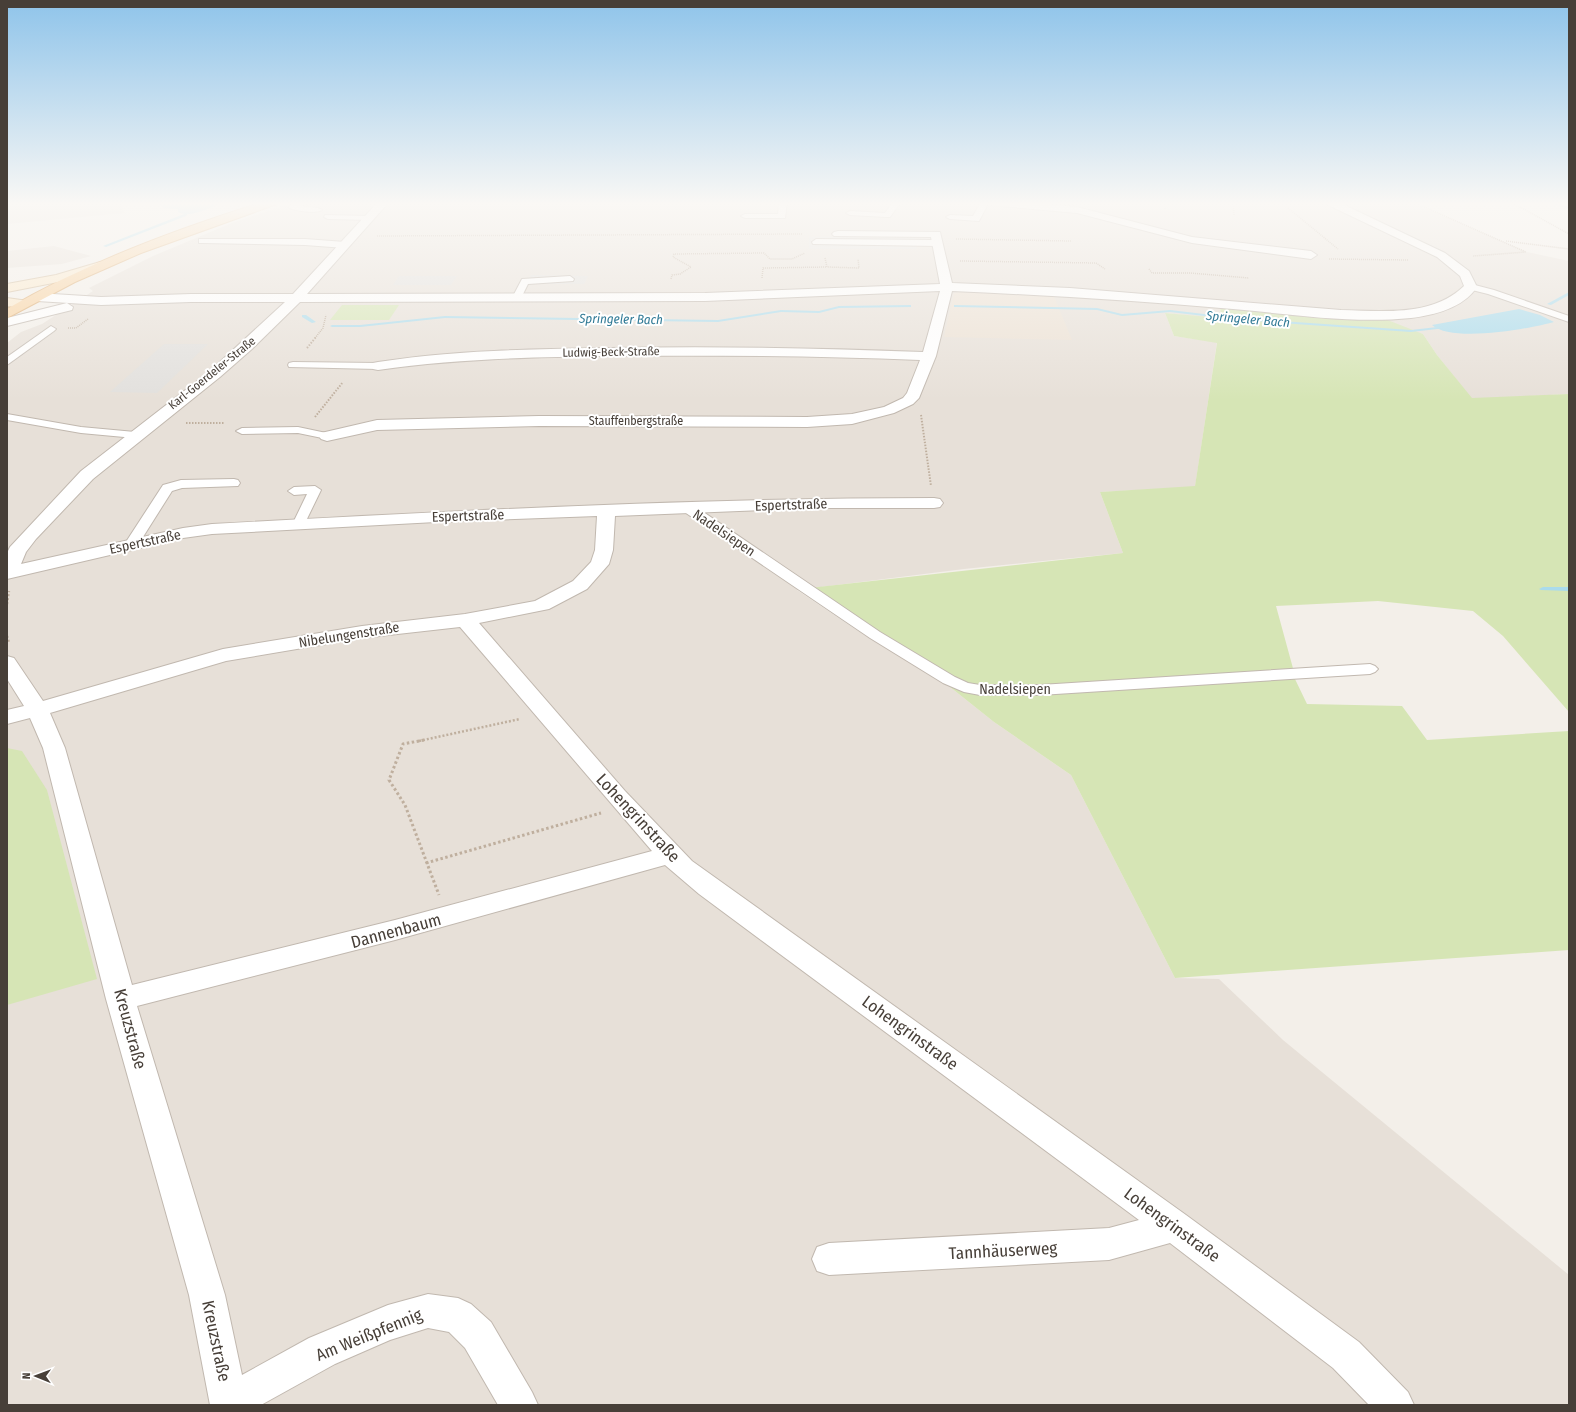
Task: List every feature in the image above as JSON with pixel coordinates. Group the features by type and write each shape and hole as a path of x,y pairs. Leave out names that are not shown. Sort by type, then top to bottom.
{"main road":[{"path":"7,314 37,297 96,268"}],"street":[{"path":"7,288 52,280 94,268"},
{"name":"Karl-Goerdeler-Straße","path":"8,573 17,551 43,520 87,475 135,435 227,364 296,298 324,268"},
{"path":"943,268 947,287"},
{"path":"7,322 67,307 114,301 191,298 325,299 705,297 947,287 1070,292 1374,315 1411,313 1442,307 1455,302 1465,295 1471,287 1465,274 1458,268"},
{"name":"Stauffenbergstraße","path":"327,436 377,425 418,423 554,421 837,421 877,414 908,401 918,389 929,356 947,287"},
{"path":"7,293 37,297 114,301"},
{"path":"7,302 67,307"},
{"name":"Ludwig-Beck-Straße","path":"378,366 418,359 566,352 680,350 929,356"},
{"name":"Espertstraße","path":"8,573 212,528 299,523 815,503 934,503"},
{"name":"Nibelungenstraße","path":"7,717 37,710 223,655 362,632 465,620 542,605 556,599 580,585 594,572 602,558 606,511"},
{"name":"Lohengrinstraße","path":"465,620 504,661 625,806 670,855 733,905 1174,1226 1346,1354 1395,1405"},
{"name":"Kreuzstraße","path":"7,662 37,710 54,748 118,986 120,999 207,1295 229,1403"},
{"name":"Dannenbaum","path":"120,999 448,918 670,855"},
{"name":"Tannhäuserweg","path":"828,1259 1109,1244 1174,1226"},
{"name":"Am Weißpfennig","path":"229,1403 322,1352 388,1323 428,1311 458,1316 478,1335 519,1405"}],"lane":[{"path":"517,298 525,281 570,279"},
{"path":"1471,287 1569,319"},
{"path":"7,362 51,329"},
{"name":"Ludwig-Beck-Straße","path":"293,365 378,366"},
{"path":"7,417 81,430 135,435"},
{"name":"Stauffenbergstraße","path":"242,431 298,430 327,436"},
{"path":"131,545 167,488 181,484 234,483"},
{"path":"294,491 315,490 299,523"},
{"name":"Nadelsiepen","path":"688,508 881,639 949,680 973,689 994,691 1040,690 1370,669"}],"path":[{"path":"672,275 685,272 691,268"},
{"path":"760,295 763,268 770,268"},
{"path":"1149,269 1152,273 1190,273 1248,278"},
{"path":"293,365 318,336 326,324 325,299"},
{"path":"325,403 338,387"},
{"path":"918,389 934,503"},
{"path":"152,422 247,424 242,431"},
{"path":"448,918 405,806 389,780 402,744 548,713"},
{"path":"426,863 625,806"}],"shaded area":[{"path":"129,268 1569,268 1569,394 1472,399 1437,355 1423,334 1220,305 1221,319 1165,313 1174,336 1217,342 1195,487 1100,492 1123,553 964,569 797,590 864,635 945,683 994,722 1071,775 1175,978 1219,979 1283,1040 1569,1275 1569,1405 7,1405 7,343 21,332 42,324 93,291 89,288"},
{"path":"531,275 588,276 584,284 526,284"},
{"path":"399,276 457,276 451,285 393,285"},
{"path":"971,290 1053,294 1072,340 944,337 954,293"},
{"path":"164,344 208,344 157,393 110,392"}],"green space":[{"path":"342,305 399,305 389,320 330,320"},
{"path":"1220,305 1380,317 1423,334 1437,355 1472,398 1569,394 1569,712 1503,636 1473,611 1378,601 1276,606 1294,672 1000,689 957,682 809,588 1123,553 1100,492 1195,486 1217,343 1174,336 1165,313 1221,318"},
{"path":"1294,677 1307,704 1402,706 1427,740 1569,731 1569,950 1175,978 1071,775 994,722 945,683 974,691"},
{"path":"7,748 22,751 47,790 97,979 7,1005"}],"water":[{"path":"1519,309 1540,315 1554,322 1509,331 1473,334 1442,330 1432,325"}],"waterway":[{"name":"Springeler Bach","path":"1549,304 1569,293"},
{"name":"Springeler Bach","path":"332,326 360,326 445,317 718,321 781,311 819,312 839,307 909,306"},
{"name":"Springeler Bach","path":"956,306 1097,309 1122,315 1170,311 1238,319 1411,331 1446,327"},
{"name":"Springeler Bach","path":"304,316 314,322"},
{"path":"1543,589 1569,589"}]}
